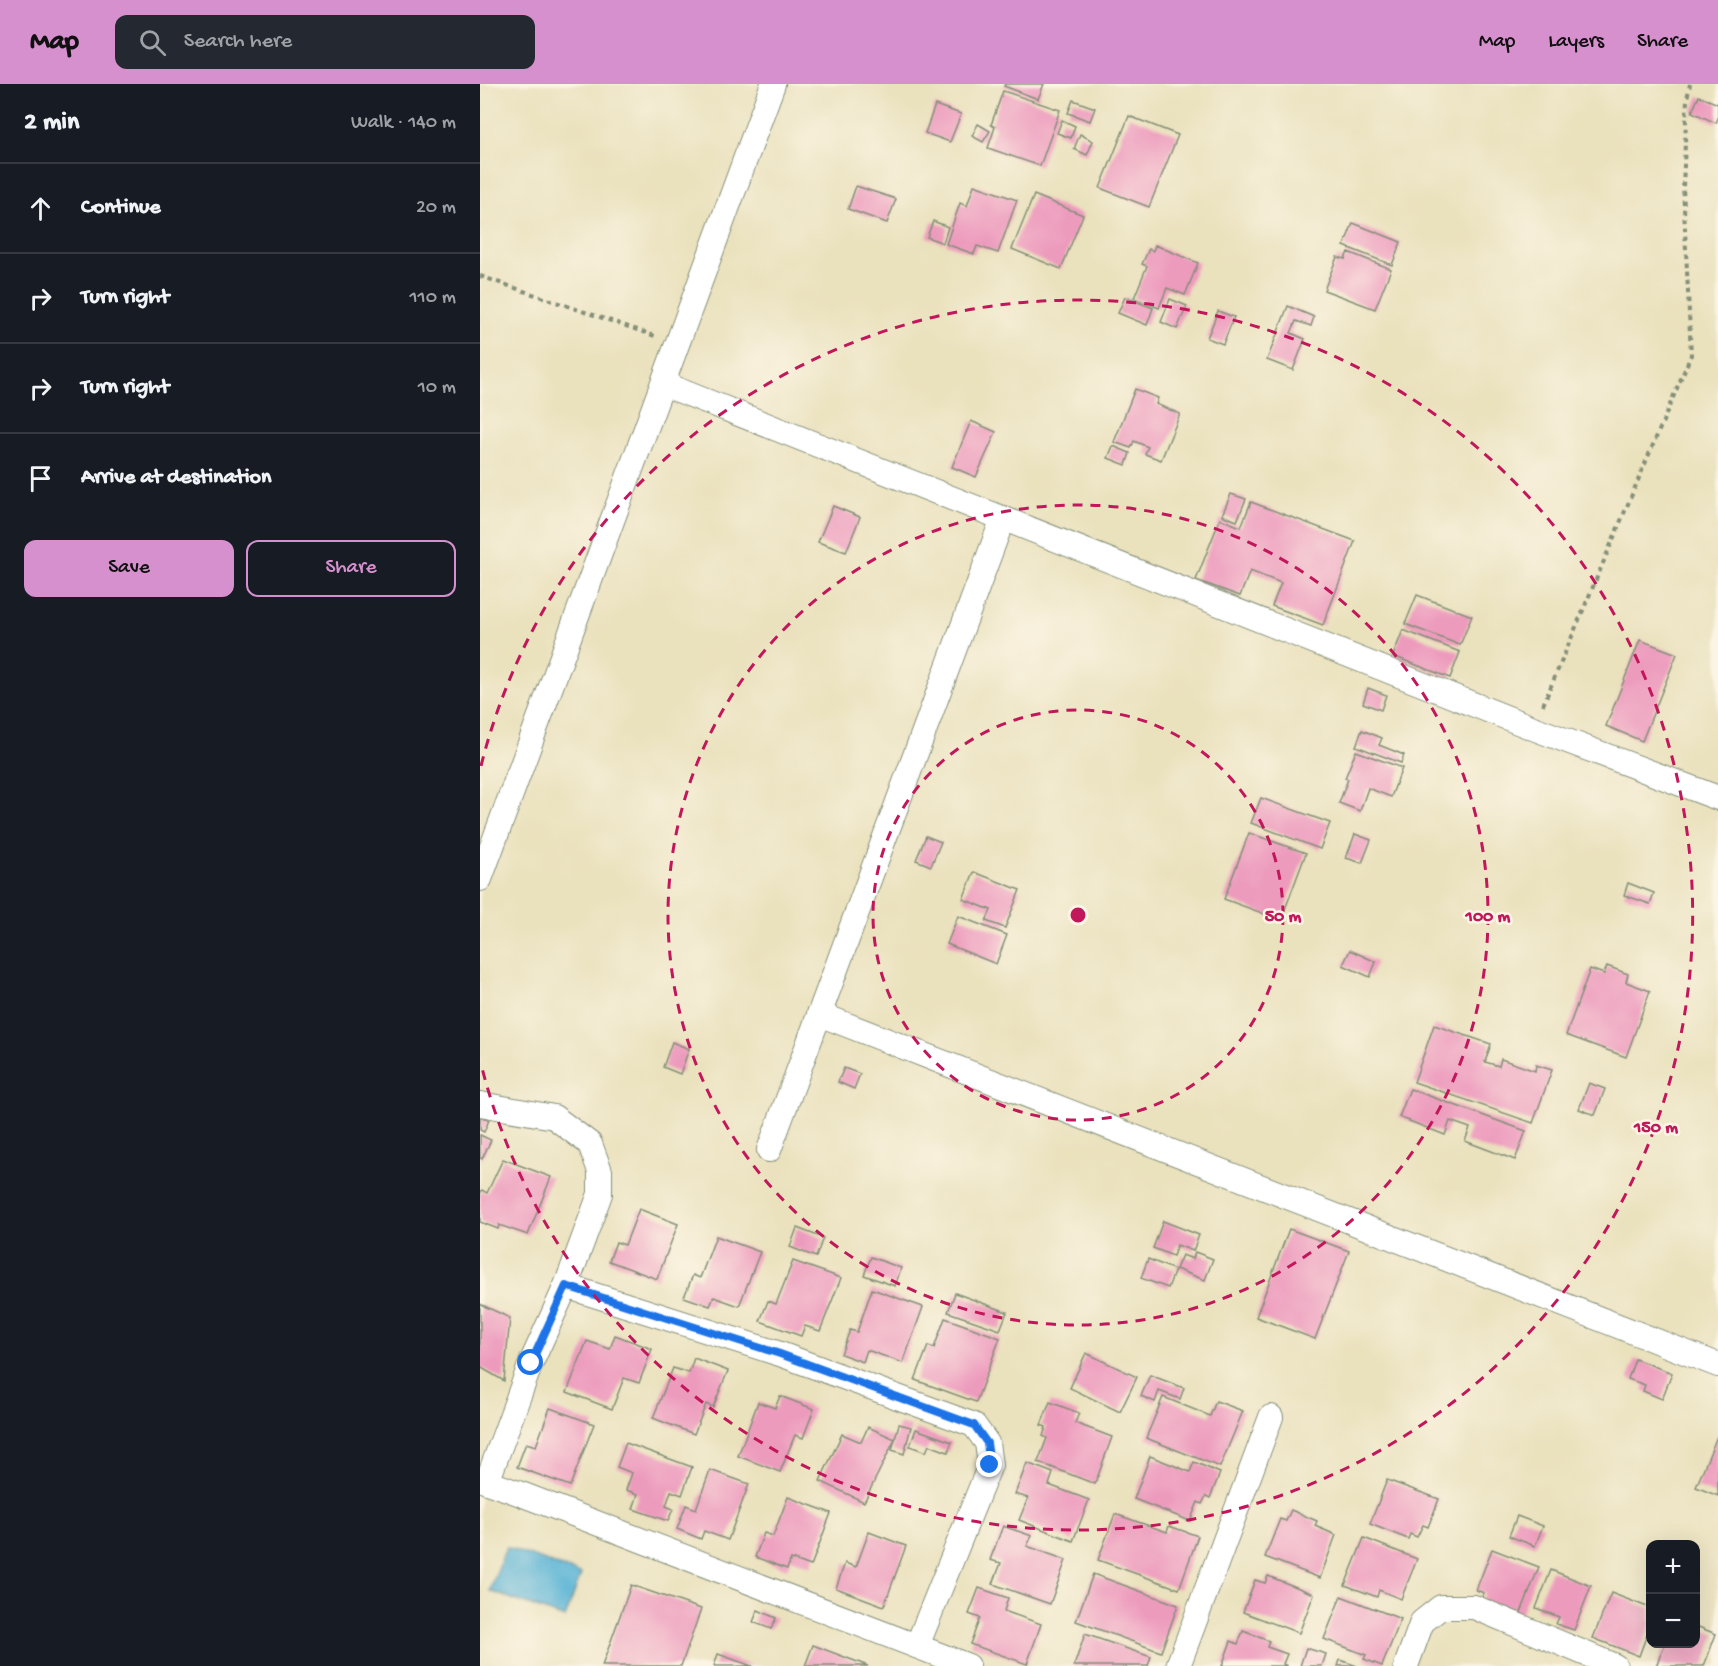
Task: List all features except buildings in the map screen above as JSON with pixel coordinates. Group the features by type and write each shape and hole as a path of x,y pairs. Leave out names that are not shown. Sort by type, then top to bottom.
{"street":[{"path":"480,879 773,84"},
{"path":"663,384 1533,728 1718,798"},
{"path":"769,1150 1003,518"},
{"path":"819,1014 1718,1365"},
{"path":"480,1104 554,1117 590,1144 600,1171 600,1194 566,1286 531,1363 484,1492 521,1494 968,1666"},
{"path":"566,1286 780,1354 974,1425 987,1443 990,1465 917,1646"},
{"path":"1178,1666 1271,1417"},
{"path":"1406,1666 1422,1622 1441,1607 1474,1607 1615,1666"}],"path":[{"path":"1533,728 1691,355 1683,187 1687,99 1690,84"},
{"path":"480,276 678,344"}],"water":[{"path":"506,1547 581,1574 565,1618 490,1591"}],"route":[{"path":"531,1363 566,1286 780,1354 974,1425 987,1443 990,1465"}]}
